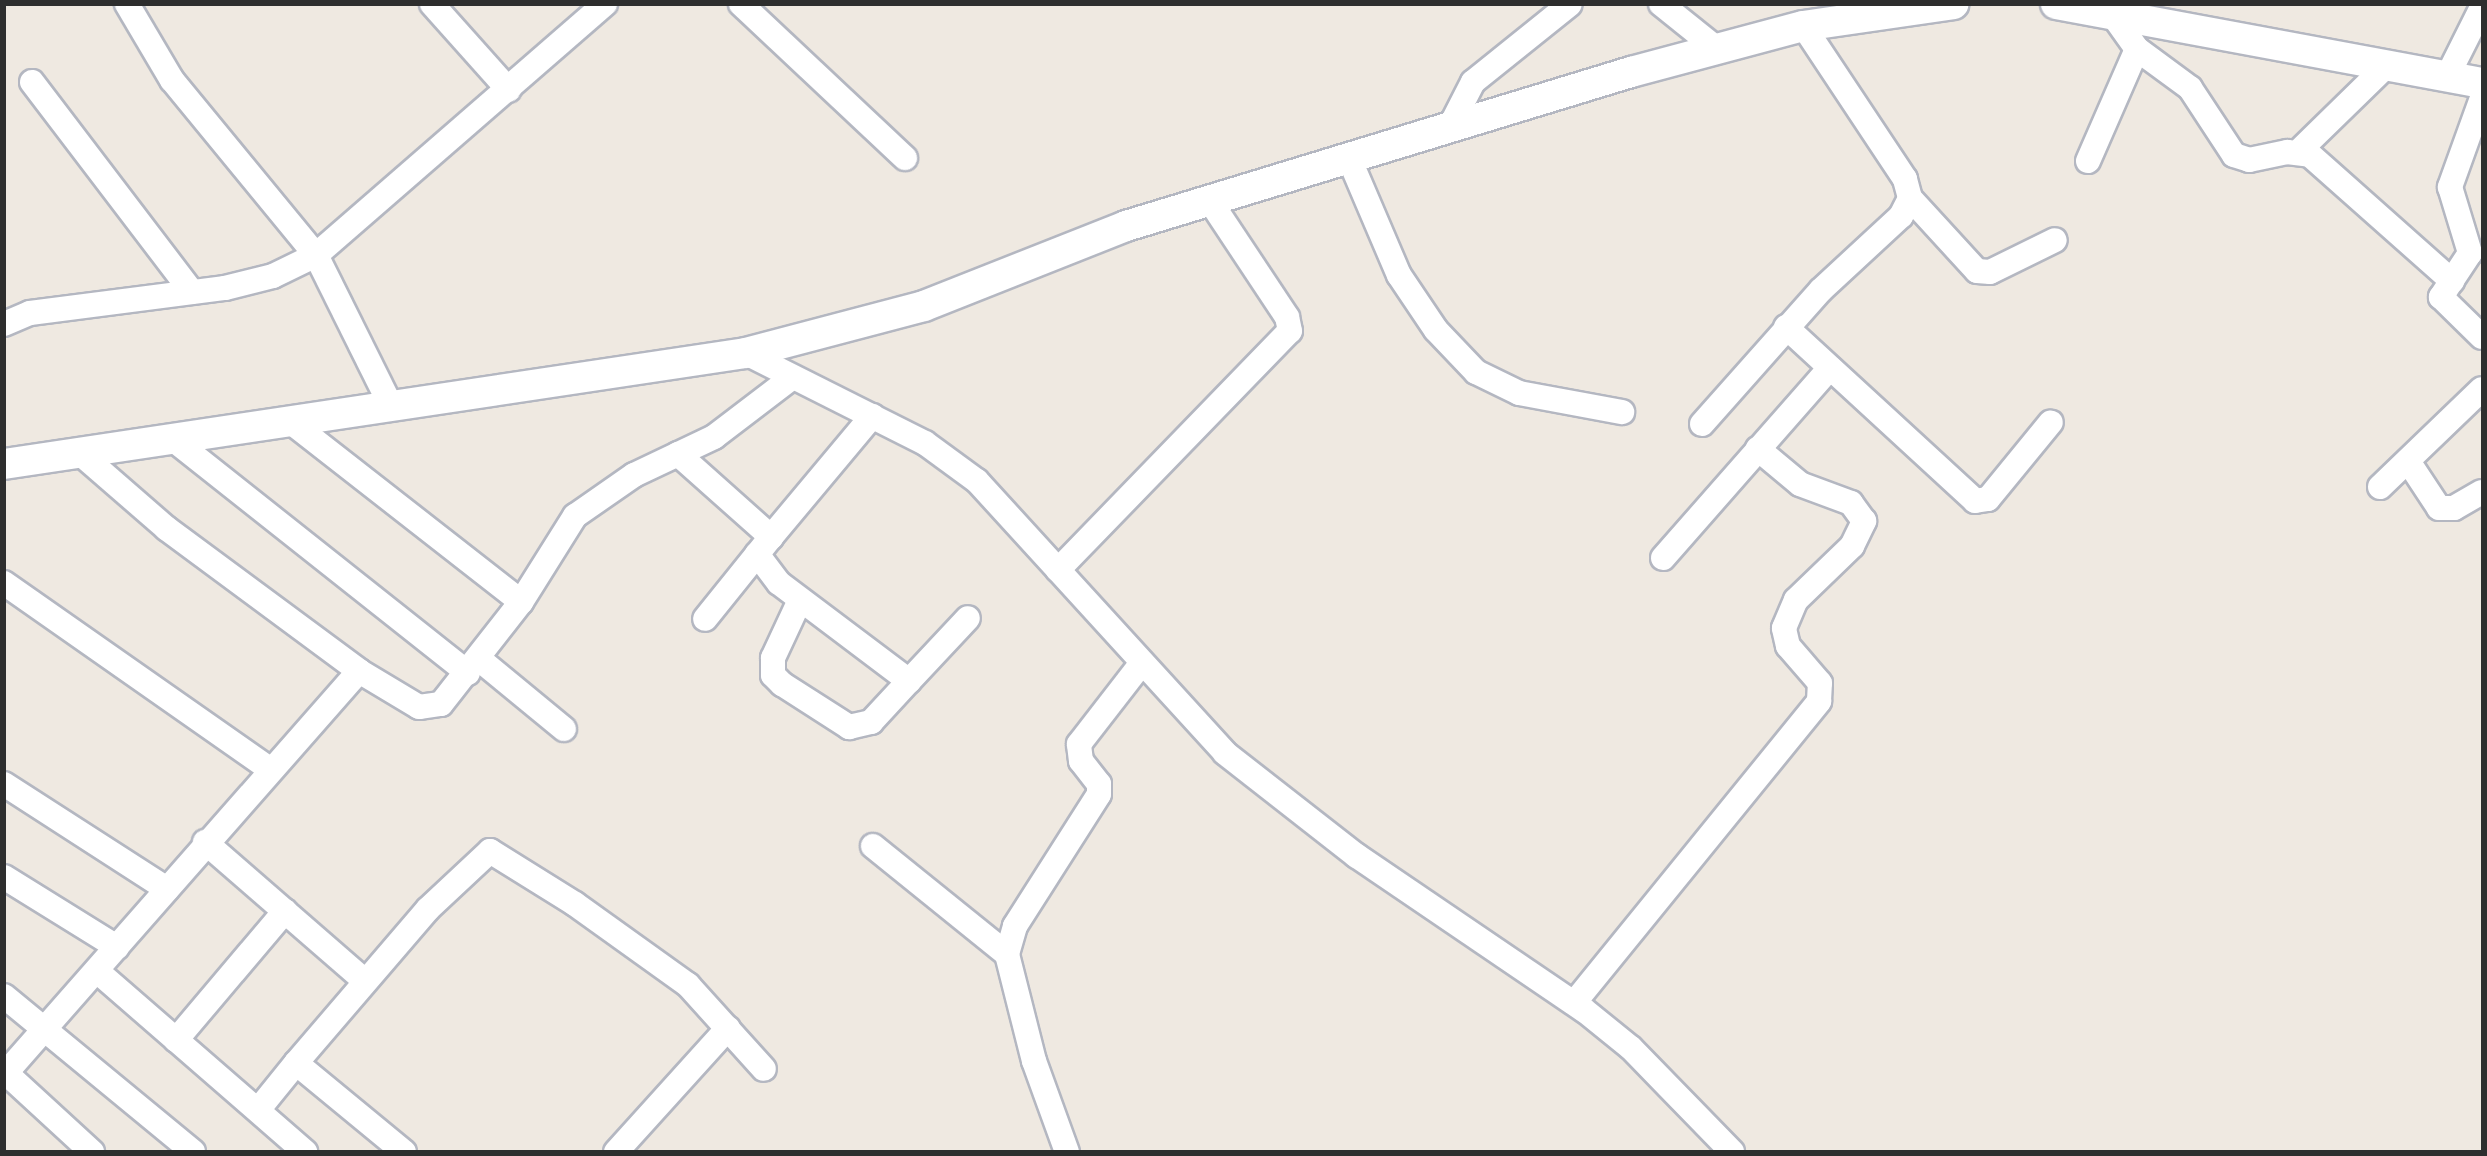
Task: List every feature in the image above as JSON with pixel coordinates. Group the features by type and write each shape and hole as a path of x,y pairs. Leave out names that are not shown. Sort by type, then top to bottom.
{"street":[{"path":"127,4 172,80 316,255 390,404"},
{"path":"432,4 509,90"},
{"path":"4,324 30,313 192,292 273,276 316,255 509,90 605,4"},
{"path":"741,4 905,158"},
{"path":"1452,125 1473,82 1570,4"},
{"path":"1661,4 1716,48"},
{"path":"4,464 291,422 390,404 746,353 924,306 1126,226 1452,125 1716,48 1881,9 1953,4"},
{"path":"2084,7 2190,88 2234,155 2249,160 2298,152 2386,66"},
{"path":"2084,7 2482,83"},
{"path":"2447,77 2482,7"},
{"path":"1804,27 1905,179 1911,198 1977,271 1990,272 2055,240"},
{"path":"2088,161 2137,49"},
{"path":"32,82 192,292"},
{"path":"2482,98 2450,187 2470,253 2441,299 2482,337"},
{"path":"2298,152 2342,178 2452,281"},
{"path":"1349,158 1399,274 1436,330 1476,372 1519,393 1622,412"},
{"path":"1702,423 1786,327 1901,216 1911,198"},
{"path":"1058,570 1290,331 1287,317 1210,201"},
{"path":"1786,327 1975,501 1988,499 2051,422"},
{"path":"746,353 790,379 925,443 977,481 1141,664 1225,753 1357,856 1574,1003 1631,1048 1732,1152"},
{"path":"1663,558 1830,368"},
{"path":"81,454 166,528 359,671 429,708 441,704 473,666 521,602 575,516 634,475 678,454 755,410 790,379"},
{"path":"2380,486 2482,389"},
{"path":"705,618 872,416"},
{"path":"291,422 521,602"},
{"path":"174,440 473,666 564,729"},
{"path":"1574,1003 1819,701 1820,683 1788,646 1784,628 1796,600 1852,546 1864,521 1851,502 1792,479 1758,449"},
{"path":"678,454 764,545 800,600 909,681"},
{"path":"2408,460 2439,508 2454,508 2482,492"},
{"path":"4,583 271,770"},
{"path":"800,600 773,658 773,675 849,727 871,722 968,618"},
{"path":"1067,1152 1034,1061 1007,954 1015,926 1099,794 1099,784 1081,761 1079,744 1141,664"},
{"path":"92,1152 5,1074 206,842 359,671"},
{"path":"4,784 167,889"},
{"path":"206,842 364,980"},
{"path":"873,846 1007,954"},
{"path":"258,1110 364,980 490,851 648,954 688,985 764,1069"},
{"path":"4,877 117,947"},
{"path":"176,1040 285,911"},
{"path":"97,970 305,1152"},
{"path":"4,996 193,1152"},
{"path":"616,1152 728,1028"},
{"path":"296,1063 404,1152"}]}
